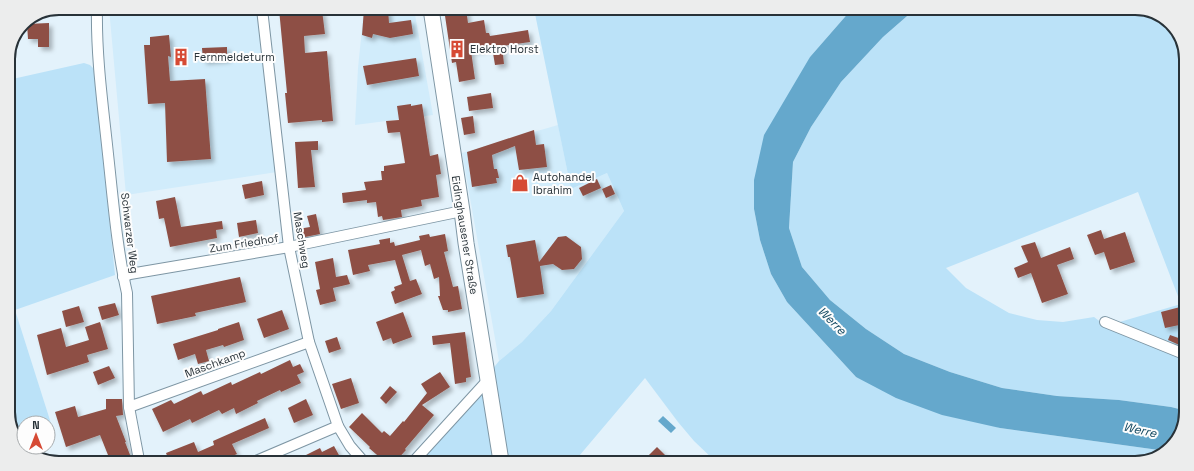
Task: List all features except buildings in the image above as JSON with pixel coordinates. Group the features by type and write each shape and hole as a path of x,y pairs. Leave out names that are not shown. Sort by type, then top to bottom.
{"main road":[{"name":"Eidinghausener Straße","path":"432,15 488,389 500,456"}],"street":[{"name":"Schwarzer Weg","path":"97,15 98,57 123,277 127,294 129,407 137,456"},
{"name":"Maschweg","path":"263,15 289,247 309,342 338,426 350,446 359,456"},
{"name":"Zum Friedhof","path":"123,277 130,274 289,247 462,211"},
{"path":"1105,322 1179,352"},
{"name":"Maschkamp","path":"129,407 309,342"},
{"path":"419,456 488,389"},
{"path":"268,456 338,426"}],"shaded area":[{"path":"110,15 259,15 277,172 126,195"},
{"path":"363,15 415,15 433,115 355,125 358,68"},
{"path":"535,15 847,15 810,57 754,209 760,240 771,274 787,302 856,377 1000,428 1157,450 1149,454 1135,456 710,456 694,441 678,422 645,378 579,456 424,456 499,361 522,342 551,311 624,211 607,173 571,189"},
{"path":"908,15 1135,15 1149,17 1164,26 1170,32 1177,45 1179,56 1179,299 1138,192 946,268 966,288 1009,313 1037,320 1063,322 1094,317 1106,326 1179,305 1179,409 1119,400 1057,396 1002,388 950,372 904,354 866,329 830,300 802,267 789,228 793,162 811,127 841,82 883,37"},
{"path":"84,63 90,65 94,69 115,275 15,310 15,78"},
{"path":"558,125 571,189 607,173 624,211 551,311 522,342 499,361 462,153"},
{"path":"15,310 48,415 16,415 16,421 15,415"}],"water":[{"name":"Werre","path":"847,15 908,15 883,37 841,82 811,127 793,162 789,228 802,267 830,300 866,329 904,354 950,372 1002,388 1057,396 1119,400 1179,409 1177,426 1170,439 1164,445 1157,450 1000,428 942,415 896,398 856,377 787,302 771,274 760,240 754,209 754,180 764,135 810,57"},
{"path":"663,416 676,428 671,433 658,421"}],"place":[{"name":"Elektro Horst","path":"457,49"},
{"name":"Fernmeldeturm","path":"181,57"},
{"name":"Autohandel Ibrahim","path":"520,183"}]}
